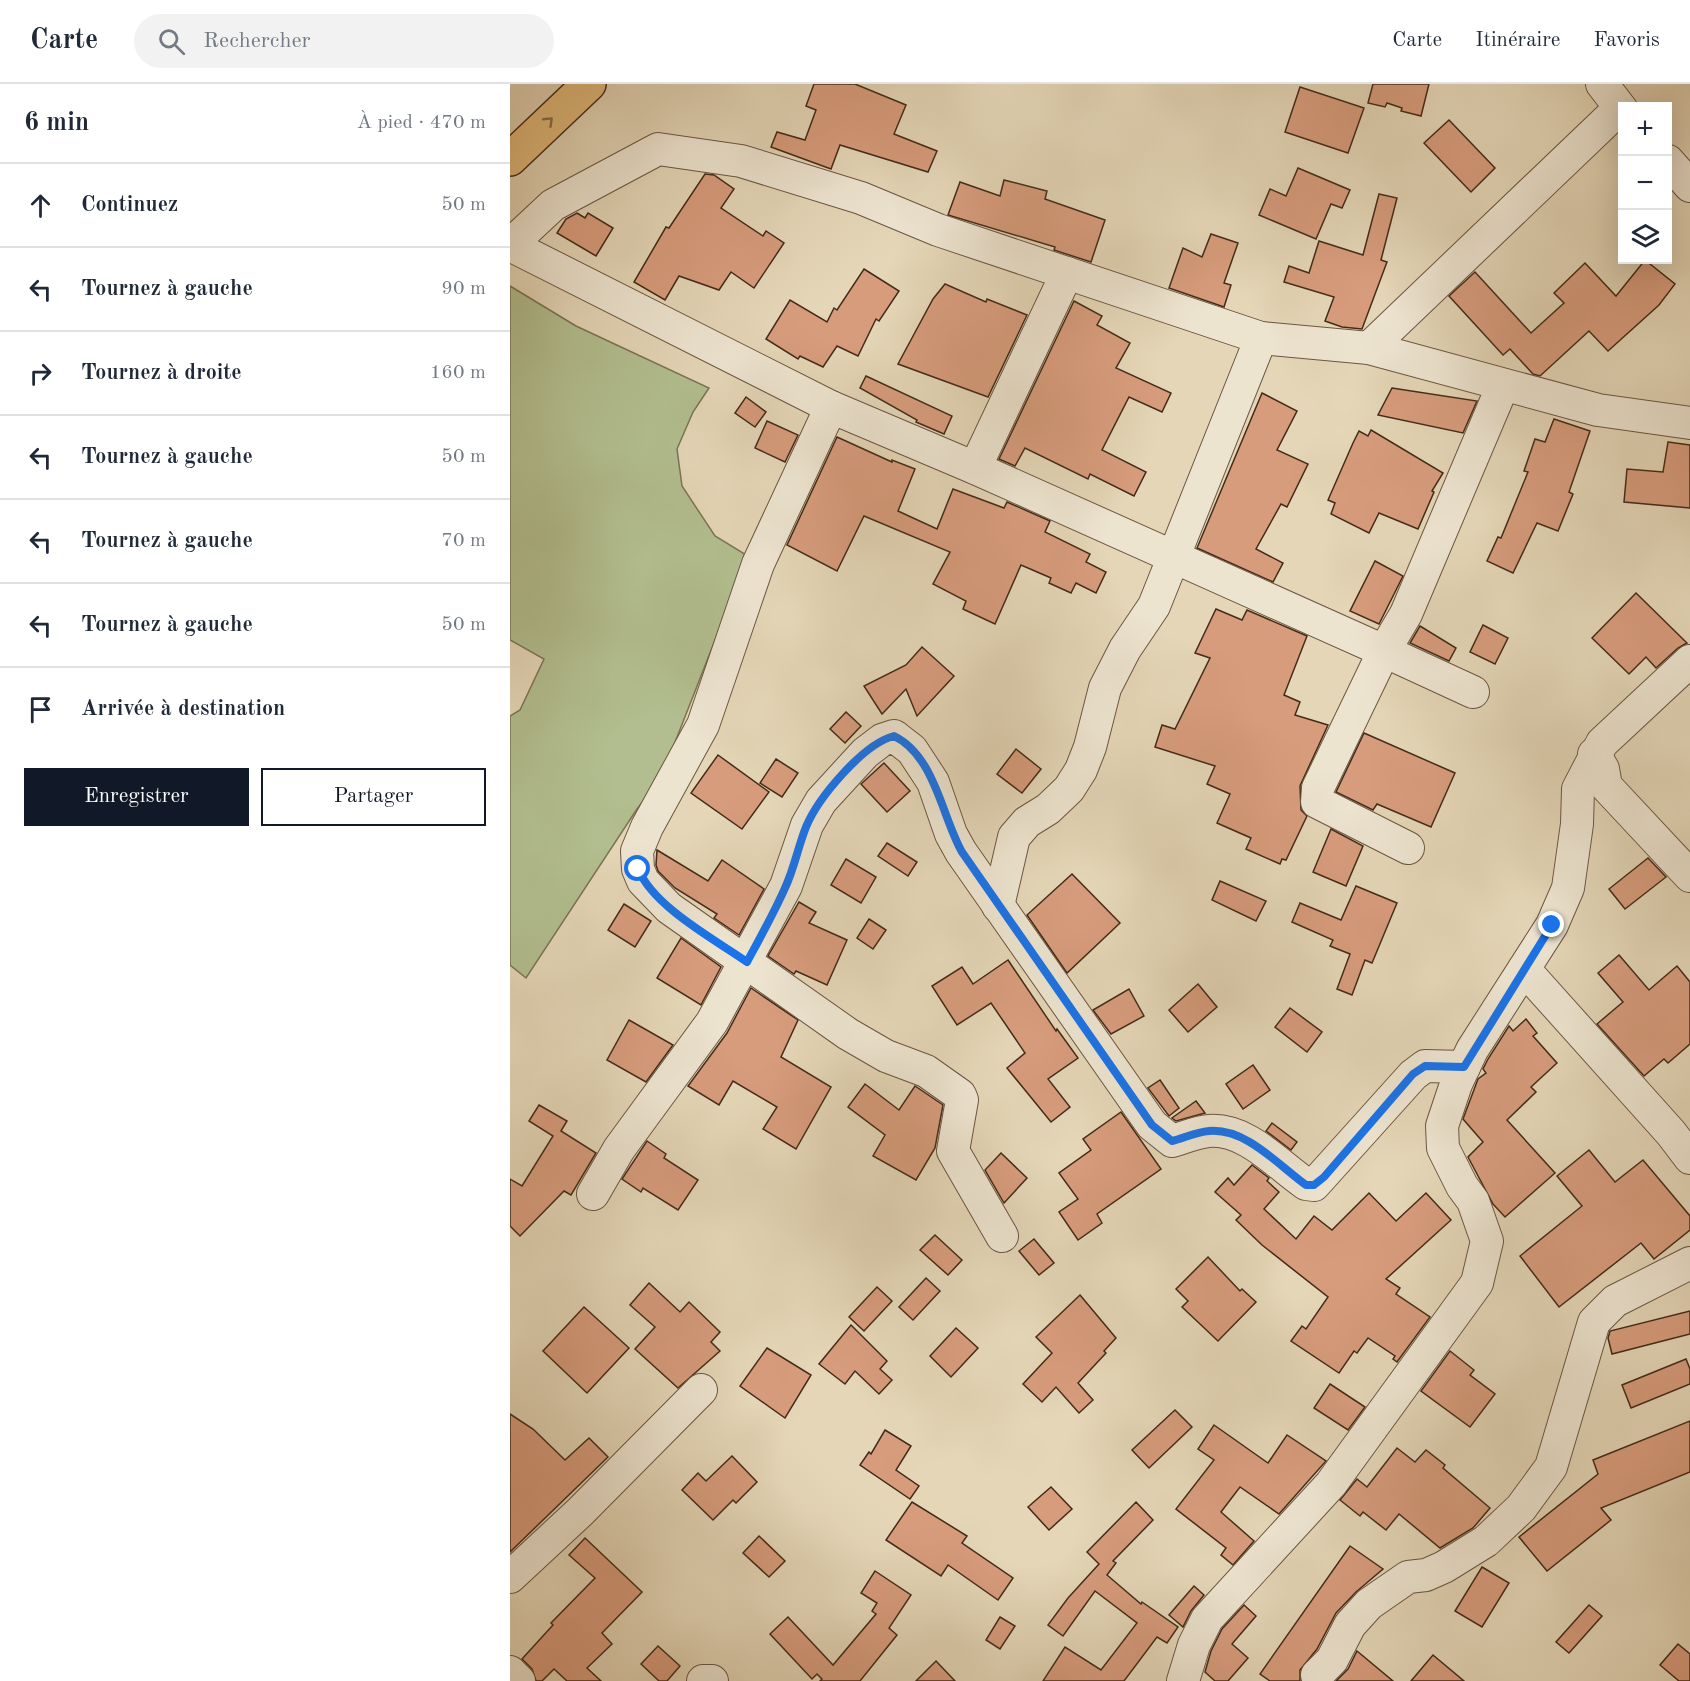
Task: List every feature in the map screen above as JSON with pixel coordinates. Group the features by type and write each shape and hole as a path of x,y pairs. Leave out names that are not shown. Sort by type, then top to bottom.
{"main road":[{"path":"510,159 589,84"}],"street":[{"path":"1369,348 1615,101"},
{"path":"1473,692 975,468 831,407 510,245 553,205 658,149 741,161 861,198 938,230 1261,338 1369,348 1598,410 1690,423"},
{"path":"1672,166 1690,186"},
{"path":"975,468 1067,273"},
{"path":"998,906 1014,837 1027,822 1048,810 1069,789 1081,770 1090,747 1105,688 1125,649 1154,606 1261,338"},
{"path":"1408,848 1317,802 1318,788 1384,651 1406,614 1503,385"},
{"path":"831,407 758,564 703,725 647,827 637,851 638,869 643,881 669,908 848,1034 886,1056 926,1071 960,1095 962,1100 953,1151 1002,1236"},
{"path":"1183,1681 1194,1645 1207,1619 1330,1484 1477,1283 1487,1241 1473,1201 1443,1148 1442,1126 1464,1067 1552,925 1568,888 1577,824 1578,789 1594,754 1602,743 1690,661"},
{"path":"593,1194 619,1149 712,1022 747,962 786,886 807,825 821,801 864,753 882,740 894,736 912,750 933,782 951,834 998,906 1152,1125 1172,1141 1209,1131 1231,1132 1258,1148 1306,1185 1314,1185 1413,1074 1425,1066 1464,1067"},
{"path":"1594,754 1603,769 1606,786 1690,876"},
{"path":"1524,969 1671,1133 1690,1158"},
{"path":"1317,1676 1332,1660 1350,1625 1369,1604 1408,1577 1426,1575 1444,1568 1486,1541 1521,1508 1551,1467 1594,1322 1615,1301 1690,1263"},
{"path":"510,1576 580,1512 701,1390"},
{"path":"510,1672 519,1681"},
{"path":"703,1681 712,1681"}],"green space":[{"path":"510,286 576,326 709,388 693,412 677,449 682,486 715,536 748,556 661,778 637,809 526,978 510,965 510,716 520,710 544,659 510,640"}],"building":[{"path":"814,84 855,84 906,105 894,134 937,151 928,172 840,145 831,169 771,147 777,132 805,140 816,110 806,106"},
{"path":"1373,84 1429,84 1421,116 1401,111 1402,108 1387,103 1385,107 1368,103"},
{"path":"1300,87 1364,108 1348,153 1285,132"},
{"path":"1449,120 1495,168 1471,192 1424,143"},
{"path":"1298,168 1350,190 1342,208 1331,204 1316,239 1259,215 1270,189 1286,196"},
{"path":"705,174 714,175 734,189 721,208 763,236 766,231 784,243 754,288 731,272 719,290 679,276 665,300 634,282 666,227 669,228"},
{"path":"1004,180 1047,191 1045,199 1105,220 1091,262 1054,250 1055,247 948,215 960,182 1000,196"},
{"path":"1379,194 1397,198 1381,260 1387,262 1362,329 1342,327 1325,321 1334,297 1284,282 1289,266 1309,273 1319,241 1363,255"},
{"path":"577,213 585,218 588,213 613,228 596,256 557,233 566,219"},
{"path":"1211,234 1238,243 1224,283 1231,285 1224,307 1169,288 1183,248 1202,257"},
{"path":"1585,263 1616,296 1642,264 1650,264 1675,284 1659,305 1608,351 1589,331 1540,376 1533,374 1510,349 1503,355 1449,296 1475,272 1531,333 1564,303 1554,293"},
{"path":"864,269 899,291 879,321 876,319 858,356 837,346 823,367 800,356 798,359 766,339 790,300 827,322 834,308 837,310"},
{"path":"945,284 986,302 987,299 1027,315 988,397 898,364 933,299"},
{"path":"1074,301 1102,316 1097,325 1130,343 1116,368 1171,393 1162,412 1129,397 1102,450 1146,472 1134,496 1090,474 1088,479 1025,448 1015,466 999,459"},
{"path":"866,376 952,416 944,434 916,422 917,420 860,388"},
{"path":"1392,388 1477,401 1463,433 1378,415"},
{"path":"1262,393 1297,411 1277,450 1308,464 1287,507 1281,504 1256,549 1283,563 1273,582 1197,548"},
{"path":"746,397 766,412 755,427 735,413"},
{"path":"1554,419 1590,431 1569,492 1573,494 1558,531 1537,523 1513,573 1487,561 1498,537 1501,538 1528,472 1524,471 1535,439 1545,442"},
{"path":"767,421 798,435 785,462 755,448"},
{"path":"1371,430 1443,473 1432,491 1434,492 1418,529 1379,513 1369,533 1331,514 1335,503 1328,500 1353,443 1359,431 1368,436"},
{"path":"837,437 892,462 892,460 915,469 898,511 937,529 953,489 1004,508 1007,502 1050,521 1045,532 1090,554 1086,562 1106,572 1096,593 1076,583 1071,593 1049,583 1051,578 1021,565 995,624 963,609 966,601 933,584 950,552 864,516 837,571 787,545"},
{"path":"1668,442 1690,445 1690,508 1624,502 1627,469 1663,472"},
{"path":"1375,561 1403,576 1379,624 1350,611"},
{"path":"1636,593 1687,643 1656,668 1646,657 1629,674 1592,638"},
{"path":"1216,609 1242,620 1247,610 1307,636 1284,695 1300,702 1295,715 1328,725 1300,786 1301,810 1307,816 1286,860 1282,859 1280,864 1246,849 1251,838 1217,823 1230,794 1207,784 1215,766 1155,747 1162,725 1175,729 1210,658 1195,653"},
{"path":"1483,625 1508,638 1495,664 1470,652"},
{"path":"1420,626 1456,648 1449,661 1410,643"},
{"path":"922,647 954,676 917,716 906,689 882,714 864,686 906,665"},
{"path":"846,712 861,726 845,743 830,729"},
{"path":"1364,733 1455,773 1431,827 1377,804 1373,810 1336,792"},
{"path":"1016,749 1041,769 1022,793 997,774"},
{"path":"718,755 769,792 742,829 691,793"},
{"path":"776,759 798,773 782,797 760,783"},
{"path":"884,763 910,791 887,812 861,784"},
{"path":"1331,829 1363,846 1346,886 1313,872"},
{"path":"887,843 917,862 908,876 878,856"},
{"path":"657,850 708,881 722,860 764,889 739,935 714,918 717,914 675,888 658,871"},
{"path":"1648,858 1666,877 1625,909 1609,889"},
{"path":"846,859 876,877 861,903 831,885"},
{"path":"1072,874 1120,923 1067,973 1027,915"},
{"path":"1220,881 1266,901 1256,921 1212,900"},
{"path":"1356,886 1397,903 1372,963 1365,960 1352,995 1337,989 1350,954 1330,946 1333,940 1292,922 1300,903 1341,920"},
{"path":"799,902 816,912 809,923 847,940 827,985 796,971 794,974 768,956"},
{"path":"624,904 651,921 635,947 608,930"},
{"path":"869,919 886,930 873,949 857,938"},
{"path":"681,938 721,967 701,1005 657,978"},
{"path":"1619,955 1649,990 1677,966 1690,982 1690,1044 1668,1063 1664,1059 1644,1076 1597,1024 1623,1002 1598,973"},
{"path":"1008,960 1056,1031 1057,1029 1078,1058 1048,1079 1070,1107 1051,1122 1007,1068 1025,1053 991,1003 957,1025 932,986 962,967 973,984"},
{"path":"1198,984 1217,1007 1188,1032 1169,1010"},
{"path":"751,988 798,1020 781,1057 831,1087 796,1149 763,1129 777,1107 733,1081 719,1105 688,1086 727,1033"},
{"path":"1129,989 1144,1016 1111,1034 1093,1010"},
{"path":"1290,1008 1322,1032 1307,1052 1275,1027"},
{"path":"1526,1019 1537,1033 1533,1036 1557,1063 1531,1087 1536,1092 1507,1120 1555,1173 1505,1217 1493,1204 1468,1157 1483,1142 1463,1119 1478,1079 1486,1073 1483,1069 1488,1059 1509,1026 1513,1031"},
{"path":"629,1020 673,1045 646,1082 607,1060"},
{"path":"1253,1065 1270,1090 1243,1109 1226,1084"},
{"path":"1160,1080 1179,1108 1169,1116 1148,1088"},
{"path":"865,1084 899,1110 915,1086 943,1105 935,1148 916,1180 873,1156 885,1135 848,1107"},
{"path":"1196,1101 1205,1113 1176,1121 1172,1118"},
{"path":"539,1105 567,1121 561,1131 596,1153 571,1195 564,1191 520,1236 510,1226 510,1179 522,1186 553,1136 529,1121"},
{"path":"1121,1112 1161,1169 1097,1214 1102,1223 1078,1240 1059,1212 1078,1199 1059,1173 1091,1150 1083,1139"},
{"path":"1272,1123 1297,1142 1291,1150 1266,1131"},
{"path":"647,1141 666,1154 664,1158 698,1180 678,1210 643,1188 641,1192 622,1179"},
{"path":"1589,1150 1615,1182 1643,1160 1690,1216 1690,1230 1654,1259 1641,1243 1559,1307 1520,1256 1582,1206 1557,1176"},
{"path":"1001,1153 1027,1178 1004,1203 985,1170"},
{"path":"1252,1165 1269,1178 1267,1181 1279,1192 1264,1209 1296,1239 1314,1216 1332,1230 1369,1193 1396,1221 1426,1193 1451,1220 1386,1279 1400,1288 1396,1294 1430,1317 1397,1362 1393,1359 1395,1356 1368,1338 1357,1353 1354,1351 1339,1373 1291,1341 1302,1326 1306,1329 1328,1297 1262,1245 1236,1220 1241,1215 1215,1192 1228,1178 1234,1185"},
{"path":"935,1235 962,1260 948,1275 920,1250"},
{"path":"1034,1239 1054,1263 1039,1275 1019,1251"},
{"path":"1208,1257 1240,1291 1242,1289 1256,1302 1218,1341 1182,1307 1188,1301 1176,1289"},
{"path":"926,1278 940,1291 913,1320 899,1307"},
{"path":"649,1283 680,1312 689,1302 720,1332 711,1342 720,1351 678,1388 635,1349 655,1327 630,1305"},
{"path":"877,1287 892,1301 864,1331 849,1317"},
{"path":"1080,1295 1116,1338 1104,1351 1106,1353 1078,1383 1093,1400 1079,1413 1056,1387 1042,1402 1023,1384 1052,1353 1036,1337"},
{"path":"584,1307 629,1348 587,1393 543,1351"},
{"path":"1690,1311 1690,1334 1612,1354 1608,1338 1610,1331"},
{"path":"851,1325 887,1361 880,1369 892,1380 879,1394 855,1371 845,1384 819,1364"},
{"path":"956,1328 978,1348 951,1377 930,1356"},
{"path":"767,1348 811,1375 785,1418 740,1386"},
{"path":"1450,1351 1474,1370 1470,1375 1495,1394 1470,1427 1421,1391"},
{"path":"1686,1359 1690,1369 1690,1384 1631,1408 1622,1385"},
{"path":"1330,1384 1365,1407 1348,1430 1314,1408"},
{"path":"1175,1410 1192,1427 1149,1468 1132,1450"},
{"path":"510,1414 533,1429 565,1460 589,1438 608,1457 510,1552"},
{"path":"1690,1421 1690,1472 1601,1508 1611,1520 1547,1571 1519,1537 1598,1474 1593,1460"},
{"path":"1214,1425 1268,1463 1287,1435 1326,1461 1279,1514 1240,1487 1221,1512 1254,1541 1233,1565 1221,1555 1226,1548 1176,1509 1214,1460 1198,1449"},
{"path":"885,1430 911,1446 896,1470 919,1486 910,1499 860,1465 869,1452 871,1454"},
{"path":"1397,1448 1415,1462 1426,1450 1445,1465 1443,1468 1490,1508 1473,1528 1440,1548 1399,1514 1386,1530 1363,1512 1360,1516 1340,1500 1357,1479 1367,1487"},
{"path":"732,1456 757,1482 736,1503 733,1500 713,1520 682,1490 698,1473 706,1481"},
{"path":"1051,1487 1072,1509 1049,1530 1028,1507"},
{"path":"912,1502 967,1536 962,1543 1013,1578 998,1600 948,1565 941,1576 886,1540"},
{"path":"1136,1502 1153,1520 1113,1561 1116,1563 1107,1575 1141,1604 1142,1602 1178,1627 1167,1643 1157,1637 1124,1681 1043,1681 1065,1647 1101,1670 1137,1623 1095,1591 1063,1636 1048,1625 1068,1598 1099,1564 1087,1552"},
{"path":"759,1536 785,1561 769,1577 743,1553"},
{"path":"585,1538 642,1592 602,1633 612,1644 587,1668 601,1681 567,1681 554,1669 542,1681 536,1681 532,1669 522,1659 553,1625 551,1623 595,1578 569,1555"},
{"path":"1350,1546 1383,1569 1336,1613 1317,1649 1300,1670 1300,1681 1270,1681 1260,1674"},
{"path":"1482,1567 1509,1583 1482,1627 1455,1611"},
{"path":"875,1571 911,1595 889,1628 897,1635 860,1681 820,1681 822,1679 817,1674 812,1679 770,1634 788,1617 833,1665 876,1614 872,1611 877,1603 861,1593"},
{"path":"1194,1586 1204,1595 1191,1611 1183,1627 1169,1615"},
{"path":"1244,1605 1256,1616 1232,1644 1248,1658 1228,1681 1215,1681 1205,1672 1211,1651 1222,1629"},
{"path":"1589,1605 1602,1616 1569,1653 1556,1642"},
{"path":"1000,1617 1015,1626 1000,1649 986,1640"},
{"path":"1678,1644 1690,1654 1690,1681 1679,1681 1660,1665"},
{"path":"658,1646 680,1666 667,1681 659,1681 641,1664"},
{"path":"1357,1651 1393,1681 1336,1681 1348,1669"},
{"path":"1433,1655 1464,1681 1411,1681"},
{"path":"936,1661 955,1681 916,1681"}],"route":[{"path":"638,869 643,881 669,908 747,962 786,886 807,825 821,801 864,753 882,740 894,736 904,741 912,750 933,782 944,808 951,834 998,906 1162,1136 1172,1141 1209,1131 1231,1132 1258,1148 1306,1185 1314,1185 1324,1177 1413,1074 1425,1066 1464,1067 1472,1050 1552,925"}]}
